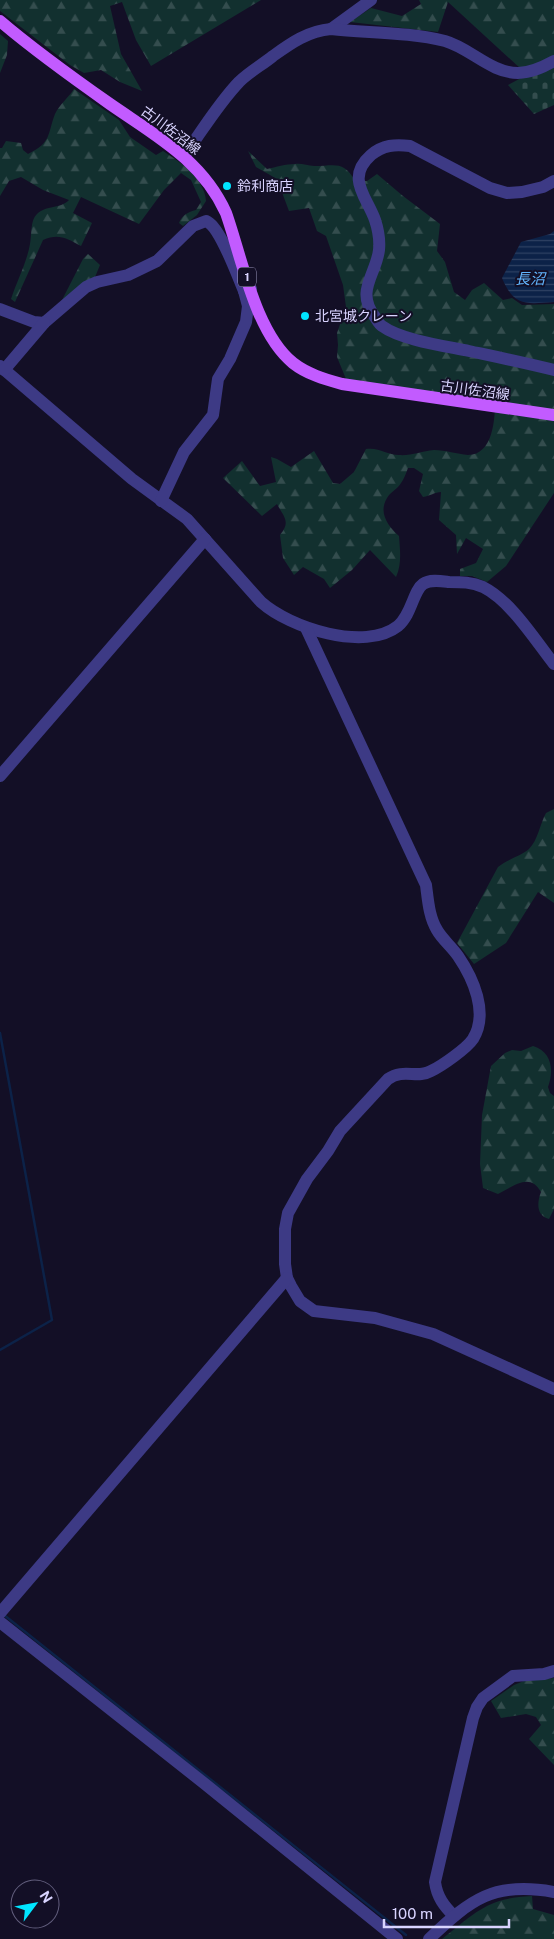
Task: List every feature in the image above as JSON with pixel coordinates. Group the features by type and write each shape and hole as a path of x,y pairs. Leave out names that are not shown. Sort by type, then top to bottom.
{"main road":[{"name":"古川佐沼線","path":"0,21 70,76 184,156 204,177 220,199 231,227 248,290 264,325 277,348 294,364 315,376 342,384 554,416"}],"street":[{"path":"331,29 371,0"},
{"path":"184,156 241,81 299,38 321,30 331,29 425,37 444,41 460,46 504,71 518,73 536,70 554,62"},
{"path":"554,182 522,192 507,192 490,188 410,146 395,144 384,147 368,157 359,179 361,194 375,219 379,240 377,258 366,290 367,302 372,313 382,325 399,334 432,344 554,370"},
{"path":"162,501 184,452 213,415 218,379 230,359 246,322 248,290 214,226 206,221 201,221 193,226 157,261 128,275 97,282 86,287 44,323 2,368 132,479 162,501 187,518 268,609 287,620 306,628 346,637 381,634 390,631 402,622 410,611 420,587 424,583 438,581 466,582 488,590 505,604 543,648 554,664"},
{"path":"0,309 34,322 44,323"},
{"path":"0,776 206,539"},
{"path":"306,628 426,885 432,919 437,930 458,956 476,990 479,1019 474,1038 469,1044 430,1072 423,1074 395,1074 388,1079 340,1131 307,1179 288,1213 285,1229 287,1278 300,1301 314,1311 375,1318 433,1334 554,1389"},
{"path":"287,1278 1,1615 205,1784 397,1939"},
{"path":"454,1916 439,1899 435,1882 472,1718 483,1698 514,1676 544,1674 554,1671"},
{"path":"429,1939 462,1909 483,1897 506,1889 524,1887 554,1892"}],"green space":[{"path":"0,0 261,0 151,66 136,40 122,2 110,6 121,54 142,91 120,82 101,70 84,73 70,65 0,11"},
{"path":"419,0 554,0 554,103 545,91 448,2 438,32 350,22 371,8 402,16 421,4"},
{"path":"0,34 8,41 7,55 0,73"},
{"path":"554,67 554,105 534,114 508,85 521,78"},
{"path":"74,89 119,120 130,137 156,155 163,151 184,166 201,185 206,201 197,215 183,226 179,223 186,214 196,210 201,202 191,180 181,173 164,190 139,224 81,197 73,213 92,223 81,246 62,237 43,240 15,302 11,299 27,258 32,224 35,217 45,209 62,205 69,200 43,190 21,177 9,181 0,196 0,148 2,148 6,141 21,143 23,150 28,154 36,150 45,142 55,114"},
{"path":"248,151 267,169 297,164 314,166 333,165 347,170 355,181 367,181 377,174 440,224 437,251 445,262 454,292 465,300 472,290 484,283 503,300 512,298 522,305 554,304 554,493 506,566 487,582 472,576 460,576 460,569 476,563 483,549 466,538 457,554 456,535 439,520 441,492 423,497 419,491 423,474 414,468 408,468 400,485 390,494 384,504 384,514 388,524 399,536 400,562 396,577 370,550 352,570 330,588 324,579 303,567 294,575 283,558 280,535 286,523 277,504 262,516 223,478 242,461 260,486 276,482 271,457 291,467 314,451 333,483 340,484 354,472 366,449 375,449 399,455 434,450 468,455 476,453 488,443 494,417 495,402 346,379 337,357 337,333 346,307 343,285 326,236 317,231 309,208 289,211 277,179 256,167"},
{"path":"88,254 100,265 95,277 61,302 83,259"},
{"path":"554,809 554,903 538,892 506,943 474,964 457,943 498,867 529,849 535,841 546,813"},
{"path":"533,1046 548,1057 551,1074 548,1087 550,1093 554,1096 554,1209 549,1219 540,1212 538,1204 541,1192 537,1186 532,1183 521,1182 498,1194 483,1188 480,1164 482,1115 491,1066 505,1053 512,1050 521,1051"},
{"path":"554,1678 554,1765 529,1739 541,1725 536,1717 526,1714 501,1718 491,1701 514,1685 524,1681"},
{"path":"532,1896 533,1909 554,1915 554,1939 442,1939 474,1914 493,1903 517,1897"}],"water":[{"name":"長沼","path":"554,231 554,302 528,303 516,299 502,278 521,242 550,234"}],"waterway":[{"path":"0,1033 52,1320 0,1350"},
{"path":"4,1615 406,1935"}],"place":[{"name":"鈴利商店","path":"227,186"},
{"name":"北宮城クレーン","path":"305,316"}]}
